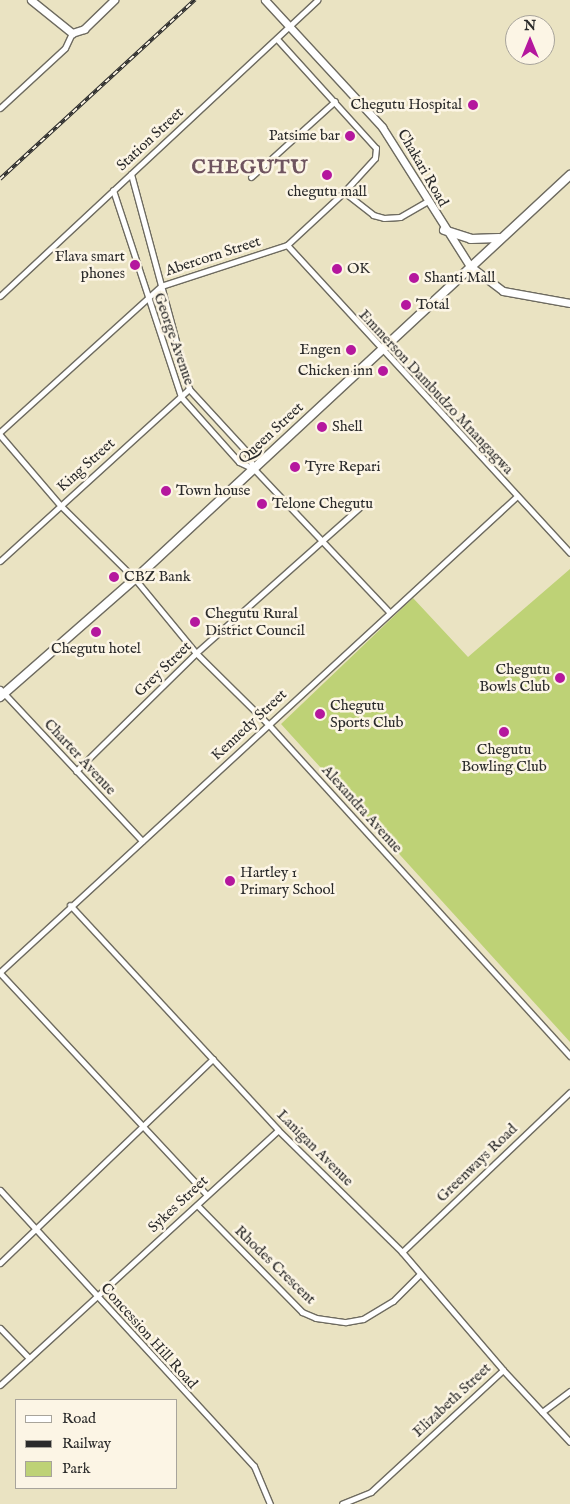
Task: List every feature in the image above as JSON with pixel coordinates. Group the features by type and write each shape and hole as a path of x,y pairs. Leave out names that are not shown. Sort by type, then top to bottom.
{"highway":[{"name":"Queen Street","path":"1,693 135,579 570,174"},
{"path":"444,230 470,239 501,238"}],"main road":[{"path":"30,0 72,33 84,29 114,0"},
{"name":"Chakari Road","path":"265,0 382,127 426,202 470,266 503,291 570,304"}],"street":[{"name":"Station Street","path":"0,296 290,28 317,0"},
{"path":"0,108 66,48 72,33"},
{"name":"Abercorn Street","path":"0,433 161,286 287,245 344,192 375,158 376,148 277,39"},
{"path":"251,177 335,101"},
{"name":"George Avenue","path":"131,174 190,389 247,452 254,468 389,612"},
{"name":"George Avenue","path":"113,190 181,397 239,462 254,468"},
{"path":"344,192 373,216 384,218 400,217 426,202"},
{"name":"Emmerson Dambudzo Mnangagwa","path":"287,245 379,350 570,553"},
{"name":"King Street","path":"0,561 190,389"},
{"name":"Alexandra Avenue","path":"0,433 60,505 135,579 196,653 268,724 570,1056"},
{"name":"Kennedy Street","path":"0,972 70,905 516,497"},
{"name":"Grey Street","path":"76,771 196,653 325,542 359,508"},
{"name":"Charter Avenue","path":"1,693 142,841"},
{"name":"Lanigan Avenue","path":"70,905 278,1130 402,1252"},
{"path":"0,972 206,1194"},
{"path":"0,1263 213,1059"},
{"name":"Greenways Road","path":"402,1252 570,1092"},
{"name":"Sykes Street","path":"0,1385 206,1194 278,1130"},
{"name":"Concession Hill Road","path":"0,1190 38,1228 97,1297 254,1466 270,1504"},
{"name":"Rhodes Crescent","path":"196,1205 302,1312 316,1318 346,1322 363,1319 393,1302 420,1274"},
{"name":"Elizabeth Street","path":"342,1504 372,1492 503,1370 402,1252"},
{"path":"0,1328 29,1358"},
{"path":"503,1370 570,1442"},
{"path":"542,1412 570,1391"}],"green space":[{"path":"570,569 570,1042 281,724 413,598 468,657"}],"railway":[{"path":"0,179 195,0"}],"place":[{"name":"Chegutu Hospital","path":"473,105"},
{"name":"Patsime bar","path":"350,136"},
{"name":"chegutu mall","path":"327,175"},
{"name":"Flava smart phones","path":"135,265"},
{"name":"OK","path":"337,269"},
{"name":"Shanti Mall","path":"414,278"},
{"name":"Total","path":"406,305"},
{"name":"Engen","path":"351,350"},
{"name":"Chicken inn","path":"383,371"},
{"name":"Shell","path":"322,427"},
{"name":"Tyre Repari","path":"295,467"},
{"name":"Town house","path":"166,491"},
{"name":"Telone Chegutu","path":"262,504"},
{"name":"CBZ Bank","path":"114,577"},
{"name":"Chegutu Rural District Council","path":"195,622"},
{"name":"Chegutu hotel","path":"96,632"},
{"name":"Chegutu Bowls Club","path":"560,678"},
{"name":"Chegutu Sports Club","path":"320,714"},
{"name":"Chegutu Bowling Club","path":"504,732"},
{"name":"Hartley 1 Primary School","path":"230,881"}],"district":[{"name":"CHEGUTU","path":"250,167"}]}
